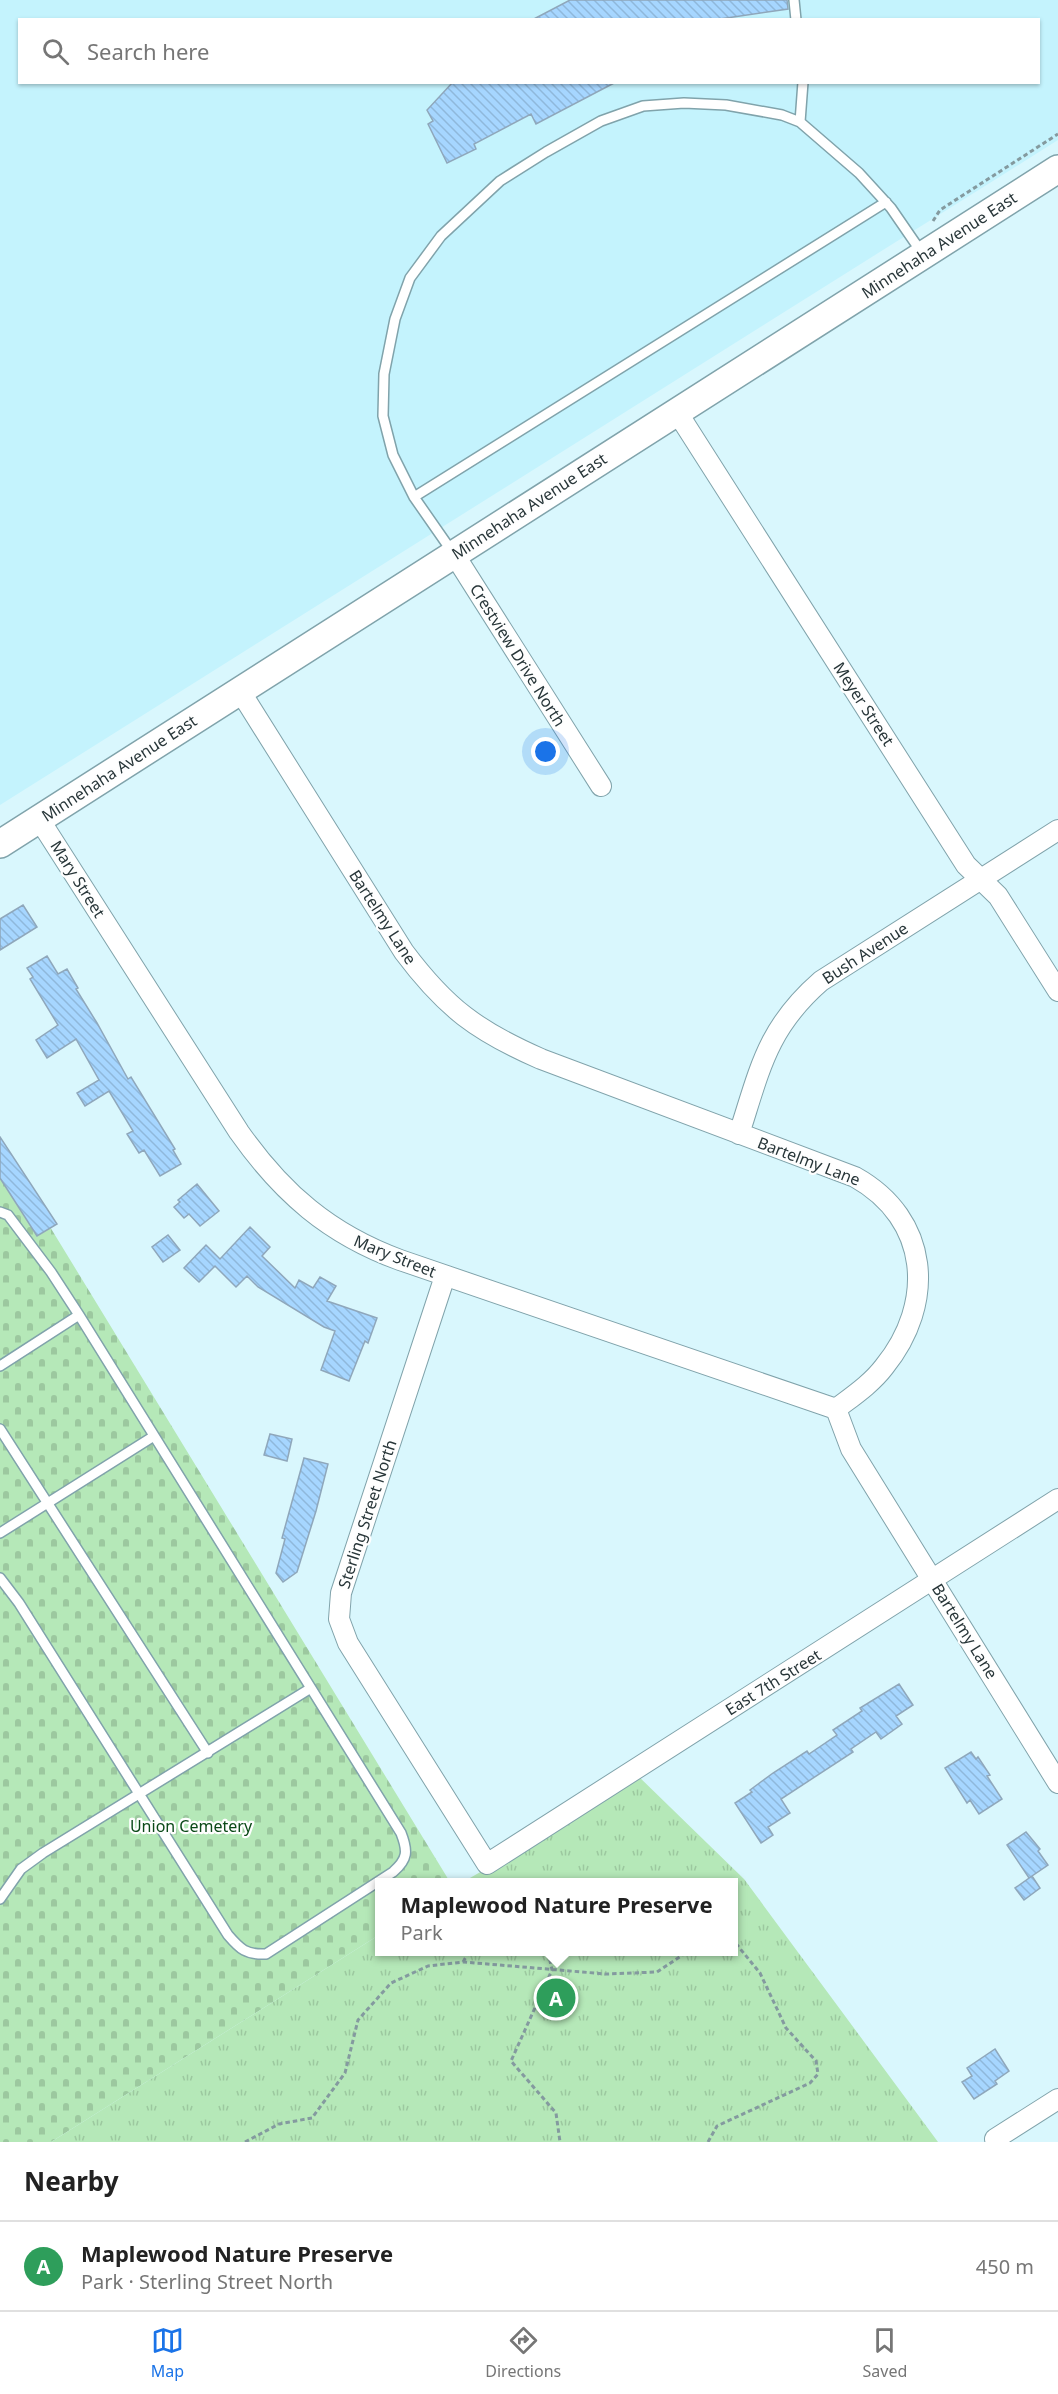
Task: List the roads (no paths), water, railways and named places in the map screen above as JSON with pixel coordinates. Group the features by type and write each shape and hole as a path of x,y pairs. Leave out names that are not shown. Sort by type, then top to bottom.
{"main road":[{"name":"Minnehaha Avenue East","path":"0,844 1058,168"}],"street":[{"name":"Meyer Street","path":"677,412 966,865 998,896 1058,991"},
{"name":"Crestview Drive North","path":"454,554 601,786"},
{"name":"Bartelmy Lane","path":"240,691 404,952 447,1004 474,1025 503,1042 855,1177 873,1187 901,1216 916,1253 919,1274 915,1301 904,1334 895,1352 873,1380 836,1409 851,1449 1058,1783"},
{"name":"Mary Street","path":"39,819 239,1132 263,1165 290,1195 322,1221 387,1256 836,1409"},
{"name":"Bush Avenue","path":"739,1134 770,1044 783,1020 800,999 821,981 1058,830"},
{"name":"Sterling Street North","path":"445,1276 341,1593 339,1619 348,1643 487,1864"},
{"name":"East 7th Street","path":"487,1864 1058,1499"},
{"path":"995,2139 1058,2099"}],"lane":[{"path":"794,0 796,18"},
{"path":"800,122 803,84"},
{"path":"454,554 414,497 393,455 383,417 384,374 395,319 410,278 441,236 500,181 601,121 644,106 684,103 726,105 782,115 800,122 859,173 886,202 923,255"},
{"path":"414,497 886,202"},
{"path":"0,1212 8,1215 51,1272 401,1833 407,1848 404,1862 384,1878"},
{"path":"0,1366 79,1316"},
{"path":"0,1429 208,1754"},
{"path":"0,1533 154,1436"},
{"path":"0,1578 19,1604 237,1946 251,1954 266,1954 375,1884"},
{"path":"0,1899 21,1869 43,1853 208,1754 311,1688"}],"place":[{"name":"Maplewood Nature Preserve","path":"556,1998"}],"park label":[{"name":"Union Cemetery","path":"191,1826"}]}
